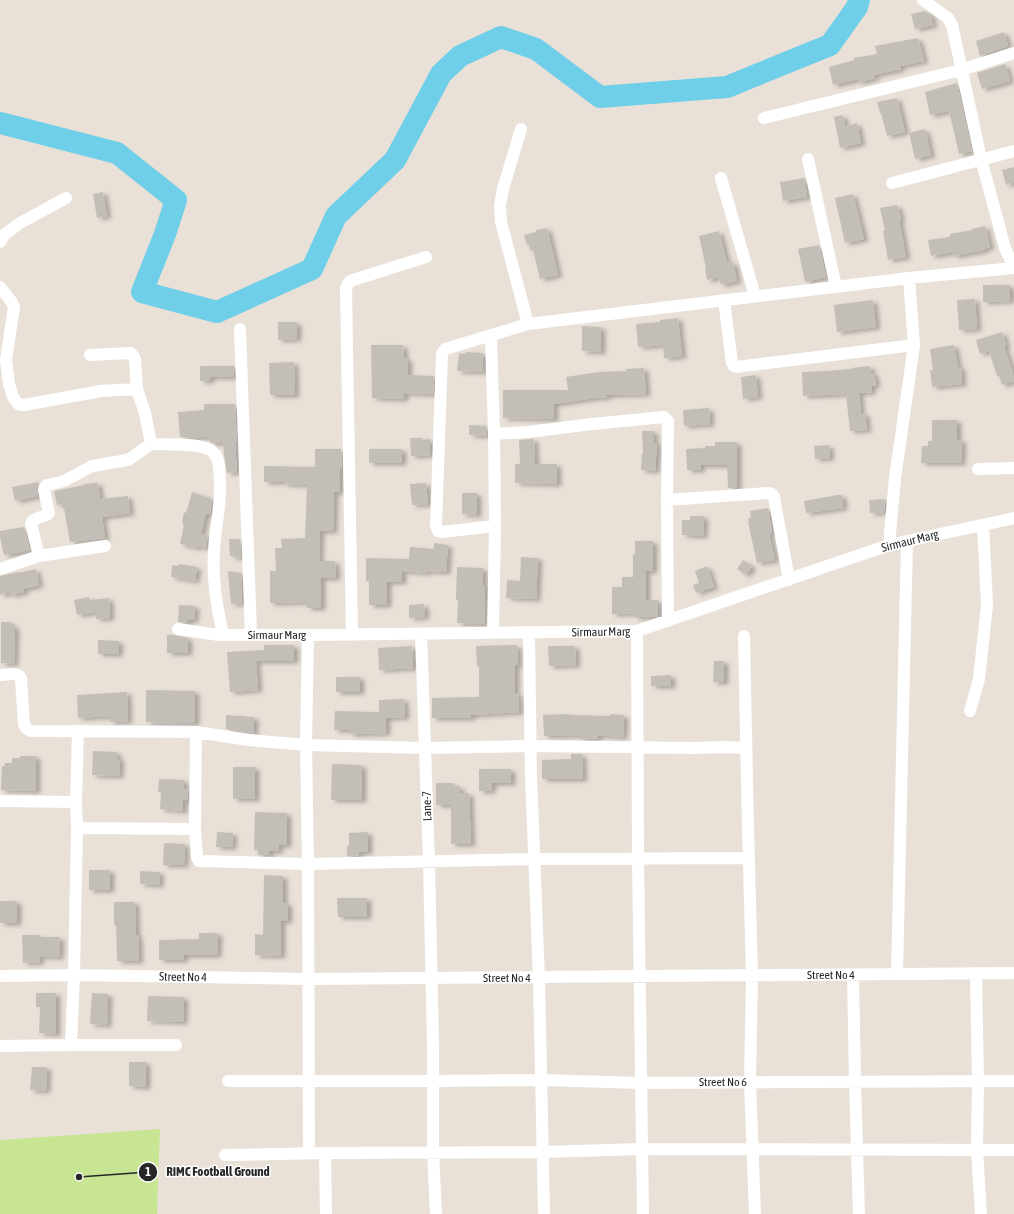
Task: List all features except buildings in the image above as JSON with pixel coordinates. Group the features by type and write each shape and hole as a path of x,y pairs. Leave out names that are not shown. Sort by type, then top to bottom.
{"street":[{"path":"495,526 442,532 438,531 436,526 442,354 445,349 528,324 909,278 1014,268 1009,247 981,160 950,21 923,0"},
{"path":"764,118 961,70 1014,54"},
{"path":"521,129 503,189 500,205 501,222 528,324"},
{"path":"892,183 1014,152"},
{"path":"808,158 836,287"},
{"path":"721,178 756,296"},
{"path":"0,242 4,234 20,223 66,198"},
{"path":"352,635 346,289 350,281 426,257"},
{"path":"889,545 895,478 914,345 909,278"},
{"path":"0,287 11,300 14,307 6,360 9,384 13,398 18,404 24,405 101,391 137,389"},
{"path":"724,300 732,363 736,367 914,345"},
{"path":"240,329 250,635"},
{"path":"490,335 494,434 495,526 493,633"},
{"path":"90,355 131,353 135,359 137,389 145,413 151,444"},
{"path":"494,434 528,432 664,417 668,421 668,621"},
{"path":"39,556 31,524 32,521 46,516 49,513 44,490 47,485 64,481 92,466 128,460 151,444 201,446 212,451 216,456 219,465 220,494 213,570 221,635"},
{"path":"978,469 1014,468"},
{"path":"667,500 772,494 774,497 789,580"},
{"name":"Sirmaur Marg","path":"178,629 221,635 352,635 637,631 889,545 1014,518"},
{"path":"970,711 980,679 987,605 983,525"},
{"path":"897,974 907,541"},
{"path":"0,569 39,556 105,546"},
{"path":"637,631 638,859 643,1214"},
{"path":"529,633 531,746 542,1080 544,1214"},
{"name":"Lane-7","path":"420,634 429,862 433,1045 433,1152 436,1214"},
{"path":"308,635 306,745 309,1153"},
{"path":"744,636 748,858 752,975 750,1082 755,1214"},
{"path":"0,675 16,674 20,676 24,725 31,731 196,732 249,740 306,745 425,748 531,746 746,748"},
{"path":"71,1045 74,975 78,731"},
{"path":"196,732 195,829 197,857 199,860 308,864 535,859 748,858"},
{"path":"0,801 76,802"},
{"path":"77,828 195,829"},
{"name":"Street No 4","path":"0,976 74,975 308,979 1014,973"},
{"path":"853,974 860,1214"},
{"path":"976,974 978,1082 977,1150 981,1214"},
{"path":"0,1046 176,1045"},
{"name":"Street No 6","path":"228,1081 542,1080 641,1083 1014,1081"},
{"path":"225,1155 309,1153 543,1152 642,1149 1014,1150"},
{"path":"325,1153 326,1214"}],"green space":[{"path":"160,1129 157,1214 0,1214 0,1140"}],"waterway":[{"path":"0,123 117,153 176,200 165,234 142,292 217,312 312,269 336,216 395,160 441,74 460,56 501,37 536,49 600,97 727,87 830,45 857,7 859,0"}],"place":[{"name":"RIMC Football Ground","path":"79,1177"}]}
